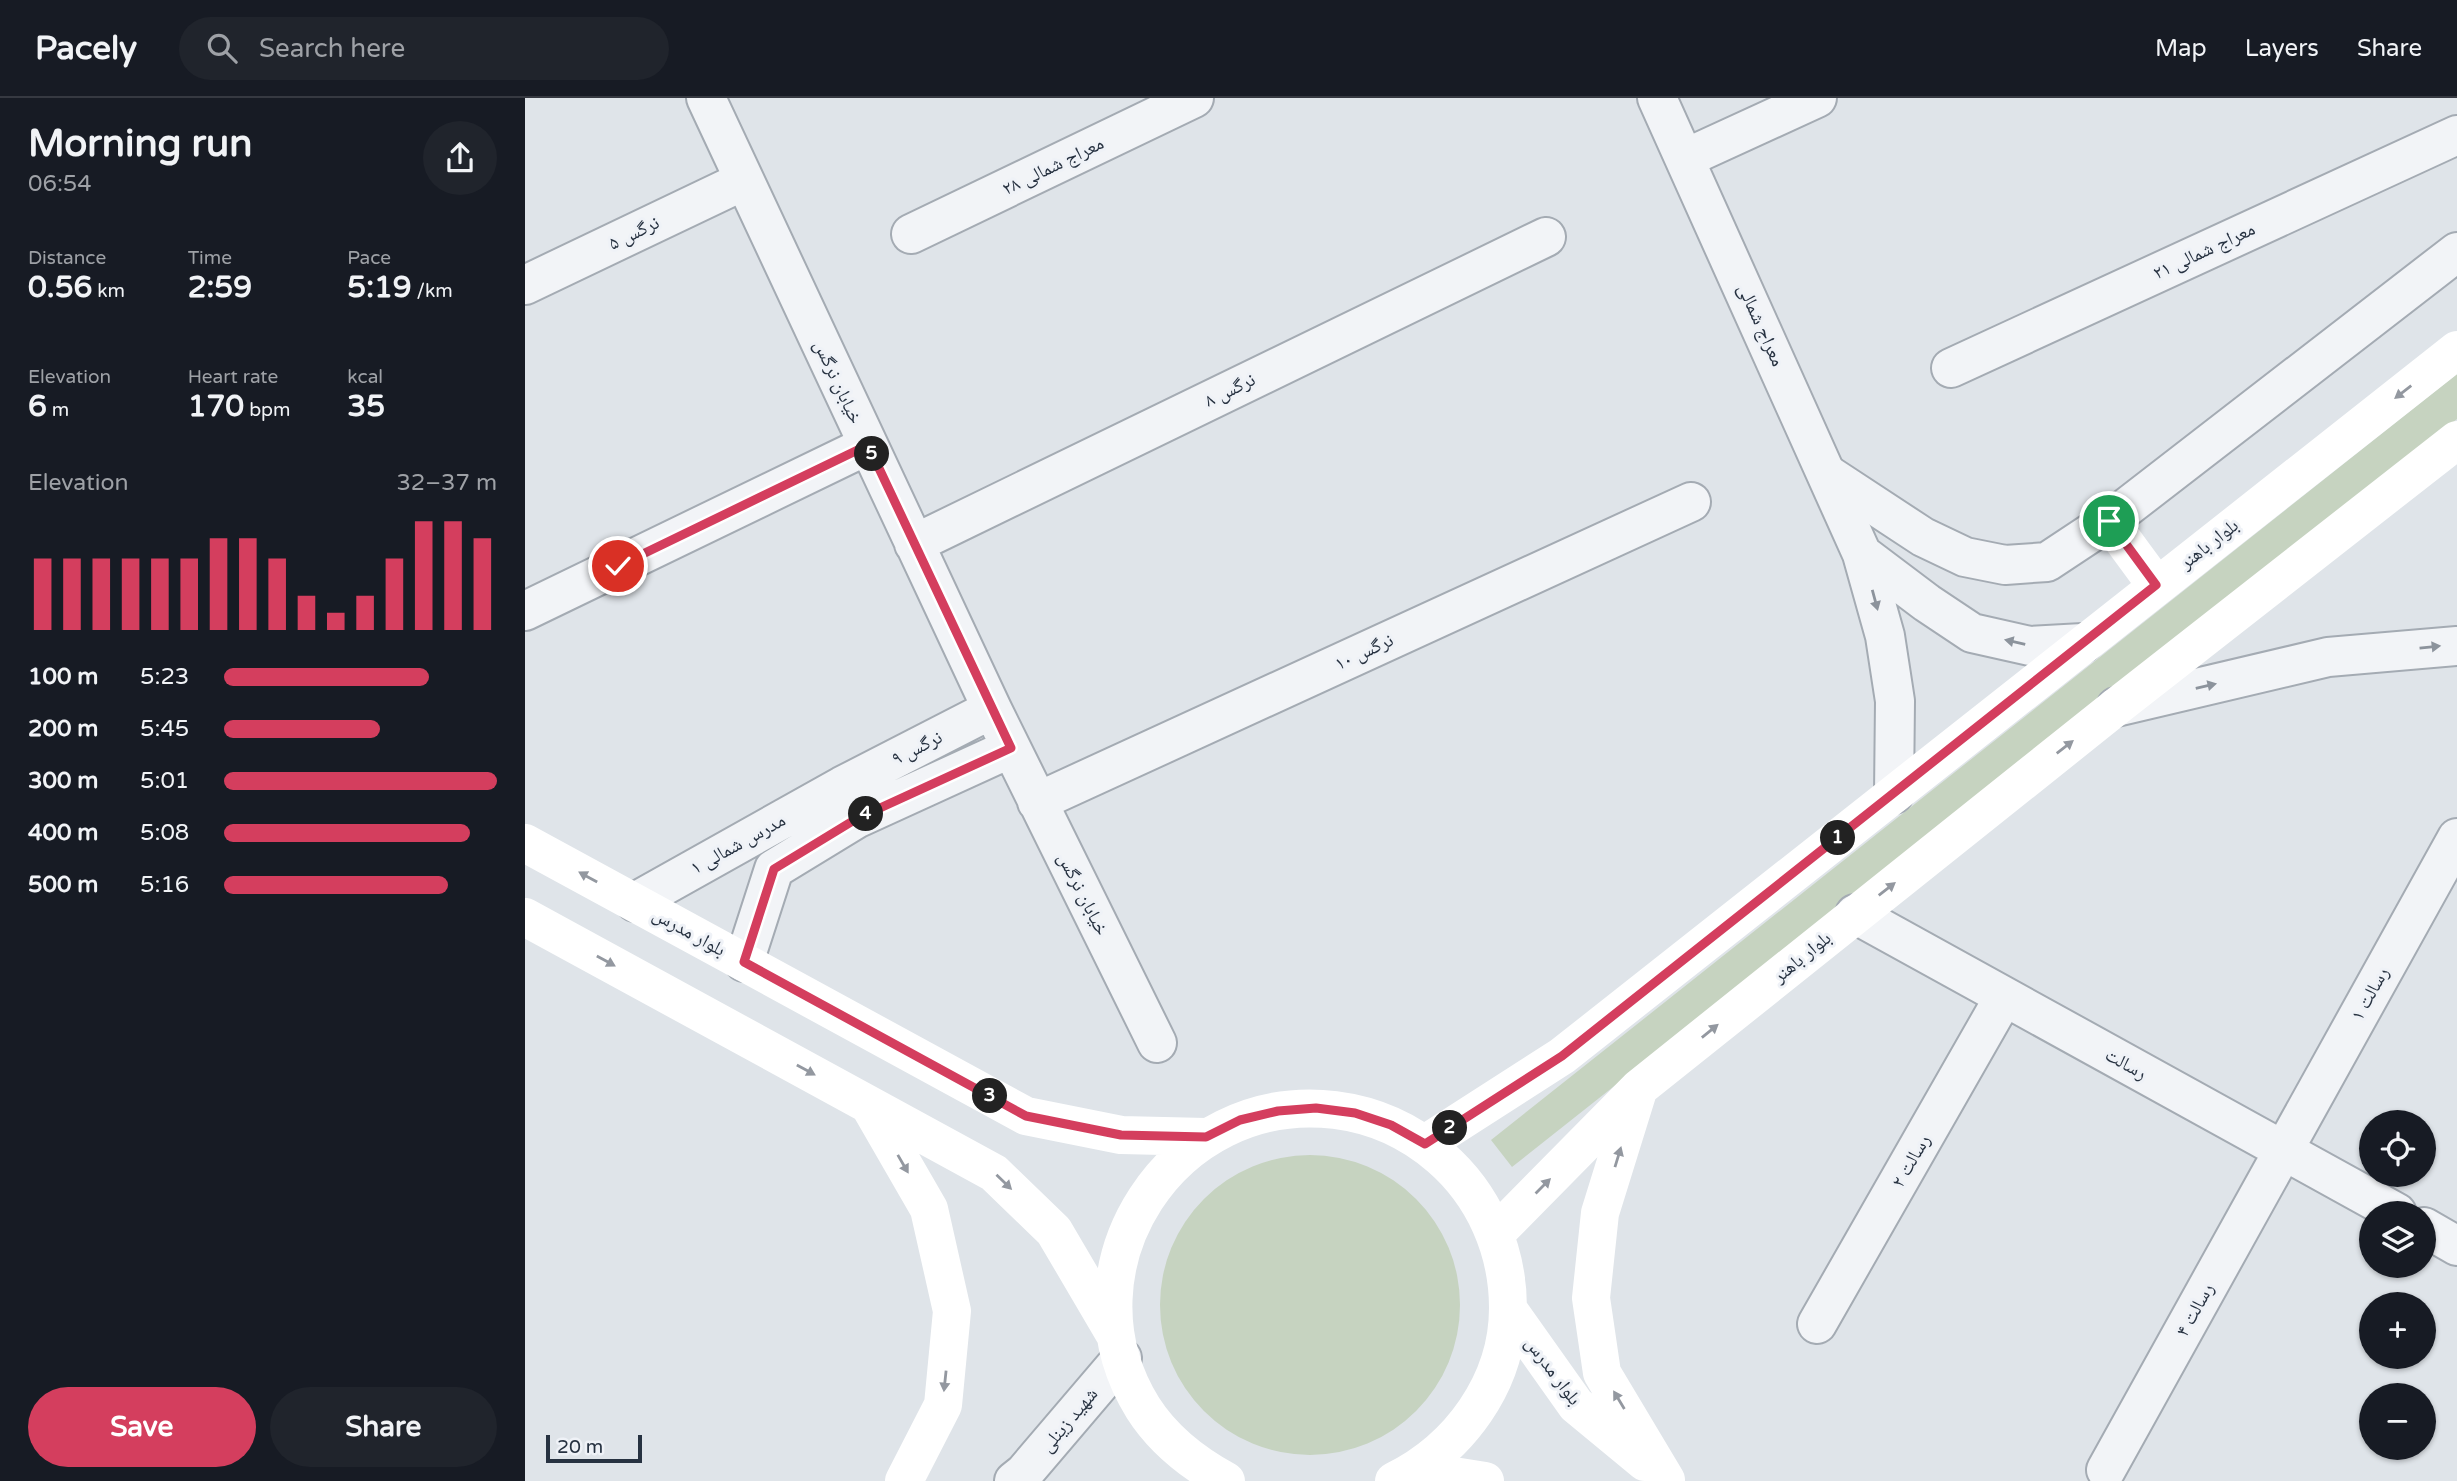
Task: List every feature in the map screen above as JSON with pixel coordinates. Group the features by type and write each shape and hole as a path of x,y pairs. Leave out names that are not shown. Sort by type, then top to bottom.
{"main road":[{"name":"بلوار باهنر","path":"1425,1144 1562,1056 2457,350"},
{"name":"بلوار باهنر","path":"1495,1234 1639,1088 2116,707 2457,440"},
{"path":"2109,521 2156,585"},
{"name":"بلوار مدرس","path":"525,843 1026,1116 1121,1135 1206,1137"},
{"path":"525,917 994,1173 1054,1231 1119,1348"},
{"path":"1639,1088 1600,1213 1591,1298 1602,1373 1667,1480"},
{"path":"869,1105 929,1209 952,1311 943,1405 904,1481"},
{"path":"1226,1481 1196,1464 1167,1439 1143,1408 1126,1374 1119,1348 1114,1299 1118,1261 1130,1224 1150,1190 1175,1161 1206,1137 1240,1120 1278,1111 1316,1108 1355,1113 1391,1125 1425,1144 1454,1169 1478,1199 1495,1234 1505,1271 1508,1309 1503,1348 1491,1384 1472,1418 1446,1447 1405,1476"},
{"name":"بلوار مدرس","path":"1508,1309 1576,1405 1667,1480"},
{"path":"1405,1476 1485,1481"}],"street":[{"name":"خیابان نرگس","path":"706,98 992,709 1157,1043"},
{"name":"معراج شمالی ۲۸","path":"911,234 1194,98"},
{"name":"معراج شمالی","path":"1657,98 1862,554 1885,636 1895,701 1894,794"},
{"path":"1686,158 1817,98"},
{"name":"معراج شمالی ۲۱","path":"1951,368 2457,135"},
{"name":"نرگس ۵","path":"525,285 743,181"},
{"name":"نرگس ۸","path":"914,544 1546,237"},
{"path":"1827,474 1923,537 1965,557 2005,565 2047,562 2109,521 2457,252"},
{"path":"525,611 868,445"},
{"name":"نرگس ۱۰","path":"1037,803 1691,502"},
{"path":"1862,554 1972,633 2029,646 2083,643"},
{"path":"2116,707 2328,657 2457,646"},
{"name":"نرگس ۹","path":"849,803 992,709"},
{"name":"نرگس ۹","path":"849,803 1011,748"},
{"name":"مدرس شمالی ۱","path":"635,902 849,803"},
{"name":"مدرس شمالی ۱","path":"744,962 774,869 849,803"},
{"name":"رسالت ۱","path":"2283,1150 2457,838"},
{"name":"رسالت","path":"1855,914 2375,1201"},
{"name":"رسالت ۲","path":"1817,1324 2004,997"},
{"name":"رسالت ۴","path":"2106,1470 2283,1150"},
{"path":"2436,1234 2457,1246"},
{"name":"شهید زینلی","path":"1014,1481 1024,1473 1119,1348"}],"green space":[{"path":"2457,374 2457,419 1512,1167 1491,1140"},
{"path":"1310,1155 1339,1158 1367,1167 1393,1180 1416,1199 1435,1222 1448,1248 1457,1276 1460,1305 1457,1334 1448,1362 1435,1388 1416,1411 1393,1430 1367,1443 1339,1452 1310,1455 1281,1452 1253,1443 1227,1430 1204,1411 1185,1388 1172,1362 1163,1334 1160,1305 1163,1276 1172,1248 1185,1222 1204,1199 1227,1180 1253,1167 1281,1158"}],"route":[{"path":"618,566 868,445 1011,748 856,819 774,869 744,962 1026,1116 1121,1135 1206,1137 1240,1120 1278,1111 1316,1108 1355,1113 1391,1125 1425,1144 1562,1056 2156,585 2109,521"}]}
